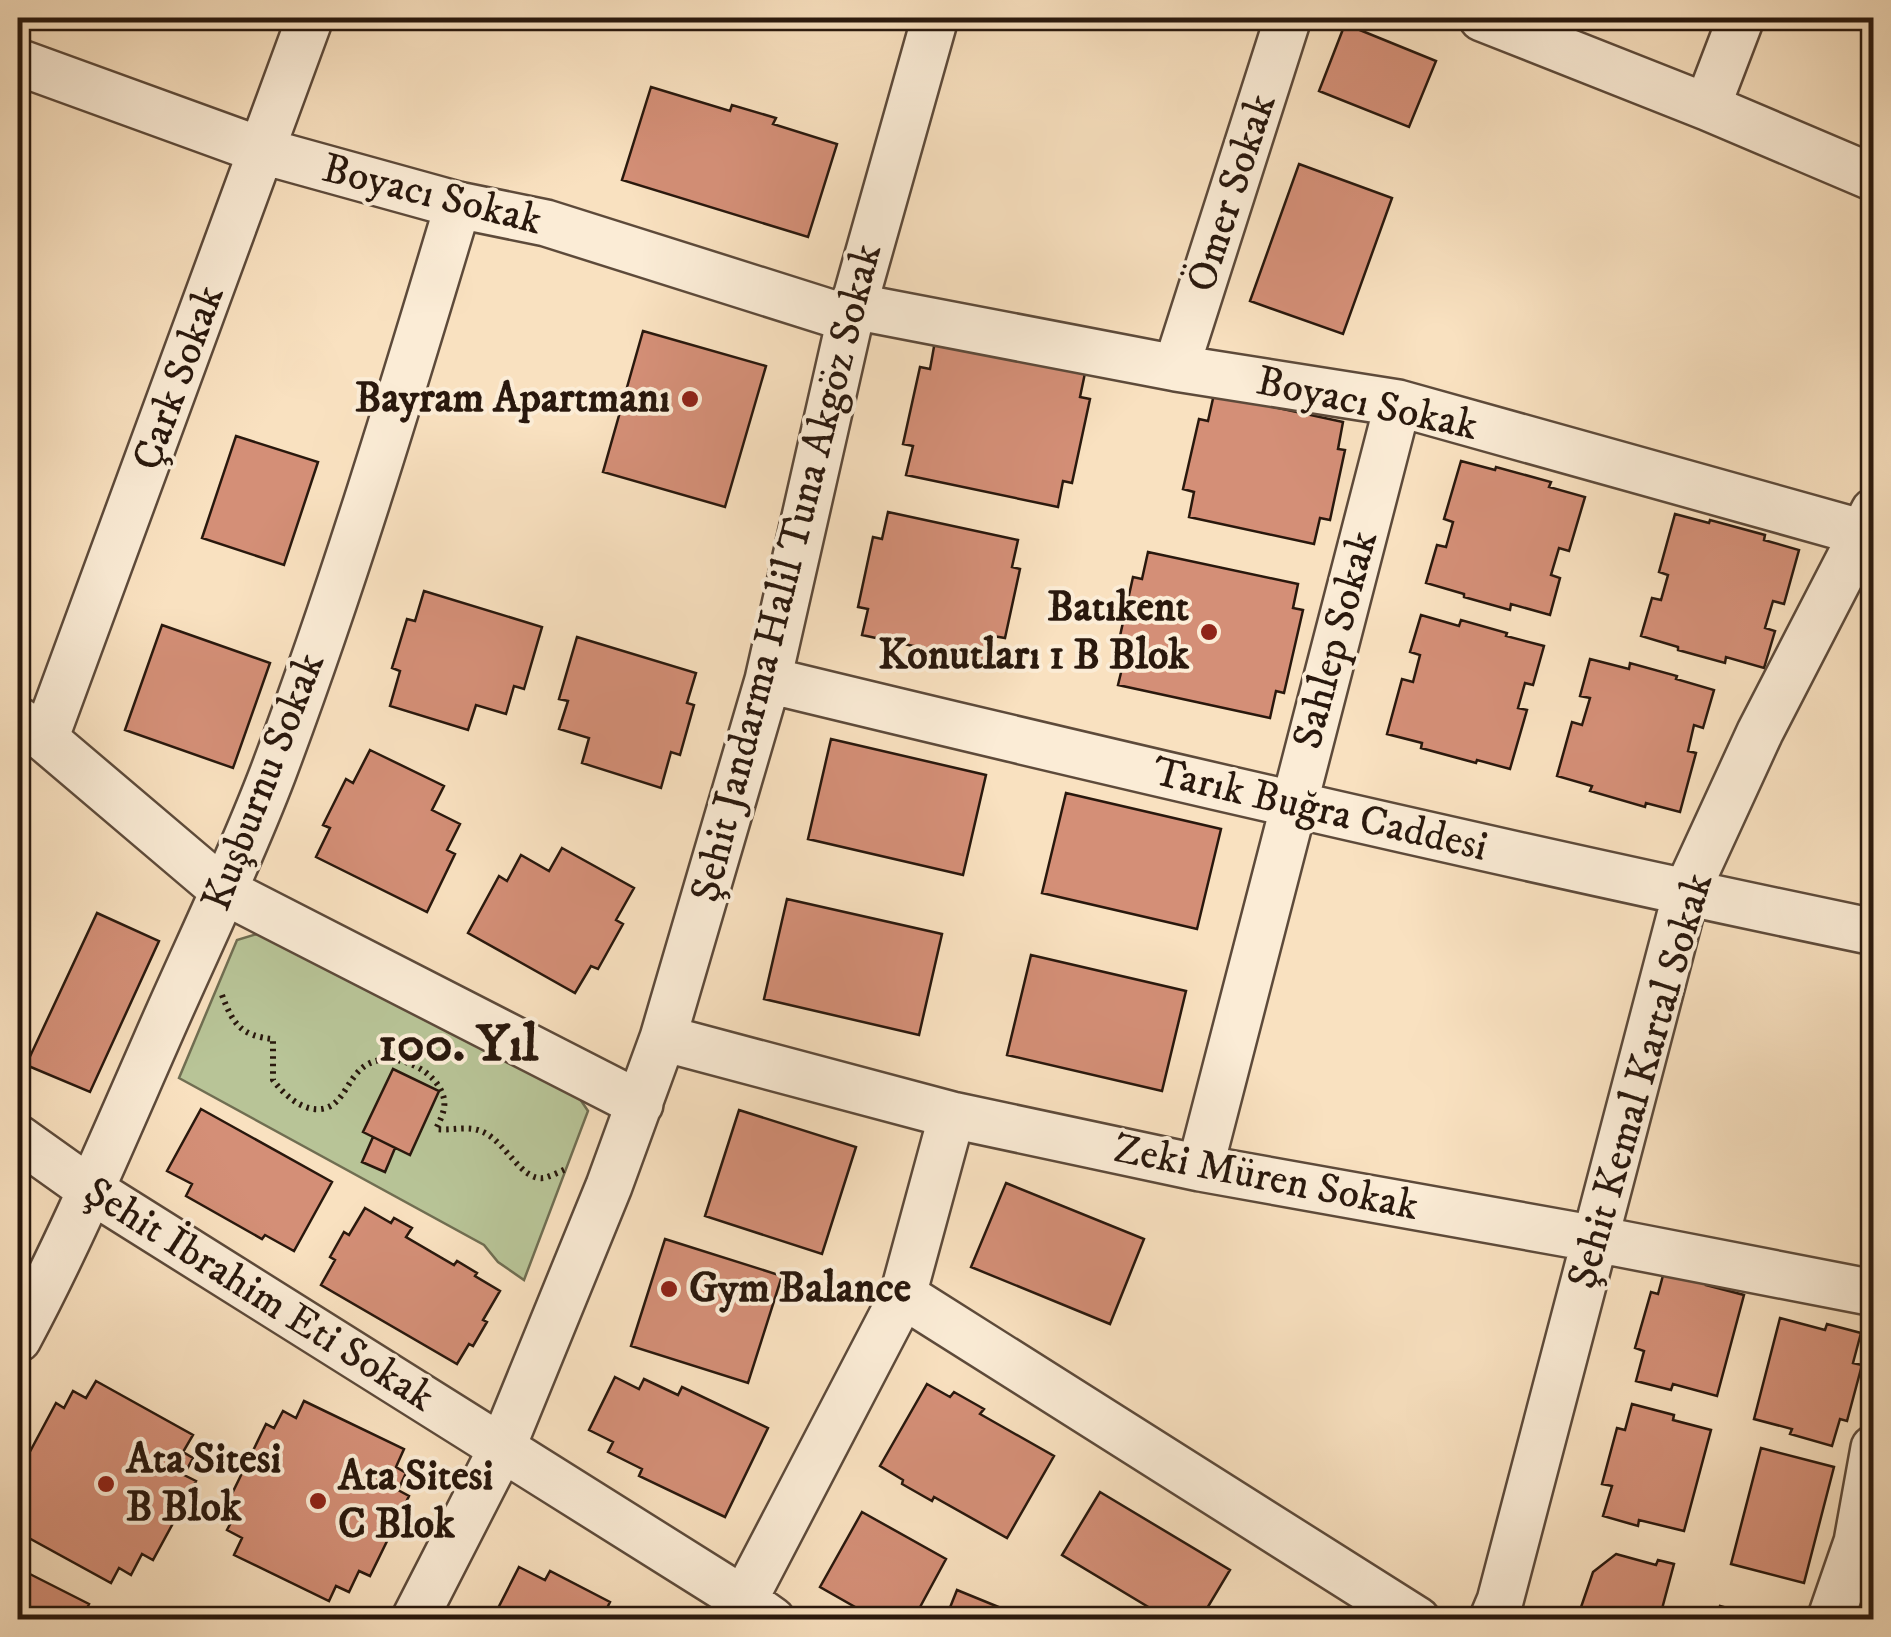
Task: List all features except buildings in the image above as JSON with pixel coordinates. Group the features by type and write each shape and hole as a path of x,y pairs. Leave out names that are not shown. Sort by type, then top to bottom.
{"street":[{"name":"Çark Sokak","path":"31,729 263,151 310,18"},
{"name":"Şehit Jandarma Halil Tuna Akgöz Sokak","path":"414,1620 502,1448 602,1204 664,1038 768,680 851,312 935,18"},
{"name":"Ömer Sokak","path":"1176,368 1288,18"},
{"path":"1482,18 1874,178"},
{"path":"1707,107 1741,18"},
{"name":"Boyacı Sokak","path":"18,62 263,151 458,204 546,223 851,312 1398,403 1870,526"},
{"name":"Kuşburnu Sokak","path":"18,1340 52,1276 272,774 380,463 458,204"},
{"name":"Sahlep Sokak","path":"1200,1168 1398,403"},
{"name":"Şehit Kemal Kartal Sokak","path":"1492,1620 1686,893 1760,732 1870,526"},
{"name":"Tarık Buğra Caddesi","path":"768,680 1293,805 1874,932"},
{"path":"31,729 224,891 640,1104"},
{"name":"Zeki Müren Sokak","path":"664,1038 952,1115 1200,1168 1874,1293"},
{"path":"758,1610 903,1295 952,1115"},
{"name":"Şehit İbrahim Eti Sokak","path":"18,1138 90,1190 758,1610"},
{"path":"903,1295 1418,1620"},
{"path":"1830,1620 1865,1546 1874,1448"}],"path":[{"path":"218,985 226,1007 244,1032 256,1038 273,1039 274,1080 298,1104 323,1109 336,1103 355,1072 371,1062 388,1058 408,1062 439,1088 444,1112 436,1129 482,1130 532,1178 566,1170"}],"green space":[{"path":"257,934 279,939 580,1099 588,1111 524,1280 498,1262 484,1245 179,1078 237,940"}],"place":[{"name":"Bayram Apartmanı","path":"690,399"},
{"name":"Batıkent Konutları 1 B Blok","path":"1209,632"},
{"name":"Gym Balance","path":"669,1289"},
{"name":"Ata Sitesi B Blok","path":"106,1484"},
{"name":"Ata Sitesi C Blok","path":"318,1501"}],"district":[{"name":"100. Yıl","path":"458,1045"}]}
